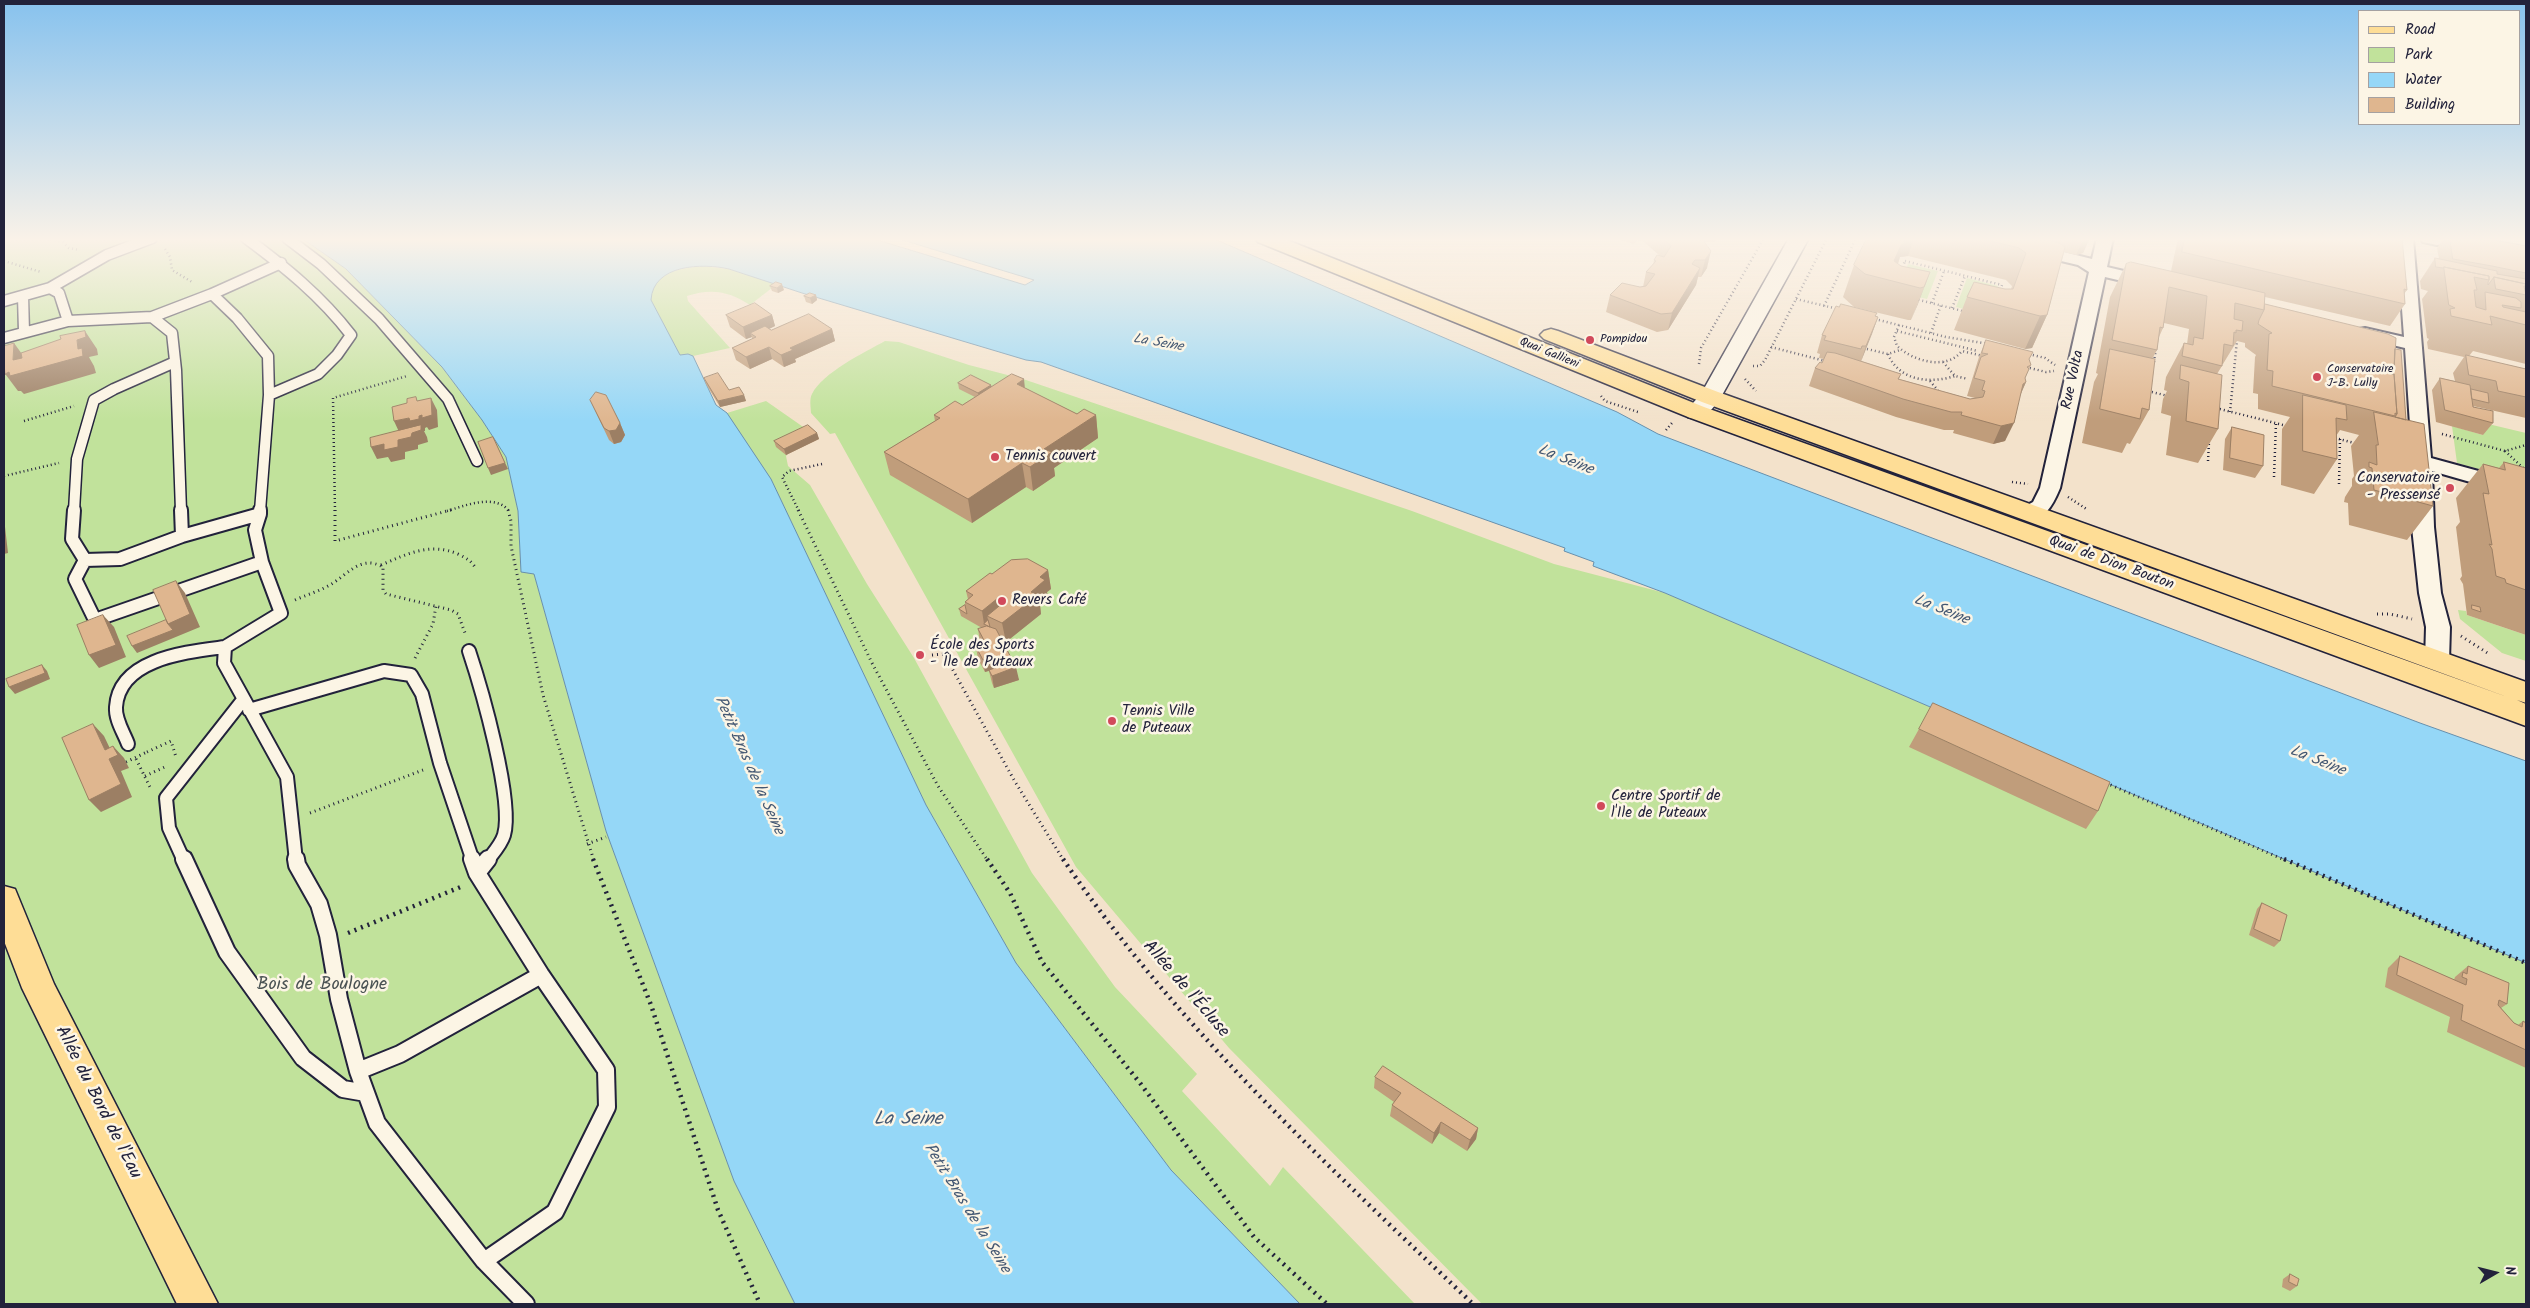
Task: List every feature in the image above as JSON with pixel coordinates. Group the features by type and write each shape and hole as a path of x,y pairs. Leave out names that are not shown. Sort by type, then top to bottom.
{"main road":[{"name":"Quai Gallieni","path":"1424,299 1703,405"},
{"name":"Quai Gallieni","path":"1455,299 1703,405"},
{"name":"Quai de Dion Bouton","path":"1703,405 2030,513 2439,672 2526,715"},
{"name":"Quai de Dion Bouton","path":"1703,405 2439,672 2526,693"},
{"name":"Allée du Bord de l'Eau","path":"4,899 39,988 198,1304"}],"street":[{"path":"1703,405 1764,299"},
{"name":"Rue Volta","path":"2030,513 2042,506 2050,488 2092,299"},
{"path":"2409,299 2420,425 2423,527 2430,593 2438,627 2439,672"},
{"path":"2350,330 2412,344"},
{"path":"2422,462 2526,491"}],"lane":[{"path":"23,299 24,332"},
{"path":"61,299 68,321"},
{"path":"4,338 68,321 152,317 199,299"},
{"path":"128,744 116,708 124,683 135,672 157,662 195,651 225,647 281,613 262,562 255,530 260,514 269,394 268,356 238,318 217,299"},
{"path":"269,394 318,374 337,355 351,334 333,310 321,299"},
{"path":"358,299 379,319 448,399 476,462"},
{"path":"152,317 172,333 175,362 182,536"},
{"path":"85,560 72,539 78,459 94,400 109,390 175,362"},
{"path":"85,560 120,559 182,536 260,514"},
{"path":"85,560 76,579 95,620 262,562"},
{"path":"225,647 224,664 287,777 297,865 319,904 329,941 339,999 358,1071 377,1122 484,1261 526,1304"},
{"path":"469,651 479,678 503,793 504,834 479,876"},
{"path":"366,1093 343,1089 303,1058 228,952 169,828 166,798 246,705 384,671 411,675 422,694 440,763 479,876 541,975 606,1070 607,1107 554,1212 484,1261"},
{"path":"358,1071 400,1054 541,975"}],"path":[{"path":"1699,364 1700,348 1728,299"},
{"path":"1796,299 1843,311"},
{"path":"1752,366 1760,366 1796,299"},
{"path":"1824,306 1827,299"},
{"path":"1916,299 1990,318 1997,299"},
{"path":"1932,303 1933,299"},
{"path":"1952,308 1956,299"},
{"path":"1931,333 1941,305"},
{"path":"1871,318 1990,345"},
{"path":"1899,325 1894,338 1895,344 1900,350 1911,357 1924,361 1942,362 1955,359 1962,351 1978,352"},
{"path":"1897,331 1978,352 1986,356"},
{"path":"2154,366 2157,340"},
{"path":"2230,412 2237,340"},
{"path":"1978,352 1981,342"},
{"path":"1771,347 1826,362"},
{"path":"1867,349 1888,354 1900,350"},
{"path":"1888,354 1893,365 1899,370 1929,380 1946,380 1955,376"},
{"path":"2027,354 2045,358 2057,366"},
{"path":"1942,362 1955,376 1968,379"},
{"path":"2020,365 2046,372 2062,370"},
{"path":"410,376 333,398 335,541 345,540 472,504 494,502 508,509 511,521 511,546 544,695 587,844 652,1005 718,1210 760,1304"},
{"path":"1929,380 1945,398"},
{"path":"2150,392 2151,383"},
{"path":"2141,390 2176,398"},
{"path":"24,421 94,400"},
{"path":"2211,407 2294,428"},
{"path":"1666,430 1672,423"},
{"path":"2274,477 2276,423"},
{"path":"2420,425 2453,438 2505,451 2526,469"},
{"path":"2208,461 2210,434"},
{"path":"2330,437 2365,446"},
{"path":"2339,484 2340,439"},
{"path":"2505,451 2526,446"},
{"path":"4,476 78,459"},
{"path":"822,464 790,471 782,477 872,663 938,786 1010,892 1042,962 1140,1083 1254,1237 1327,1304"},
{"path":"279,607 335,582 352,567 368,562 380,565 417,549 431,547 466,558 476,569"},
{"path":"380,565 383,567 383,590 386,594 451,610 458,614 469,651"},
{"path":"405,674 433,624 436,606"},
{"path":"2459,635 2494,657"},
{"name":"Allée de l'Écluse","path":"932,655 944,654 1044,833 1092,900 1166,992 1241,1074 1473,1304"},
{"path":"126,762 171,741 177,761"},
{"path":"128,744 155,798 166,798"},
{"path":"293,820 440,763"},
{"path":"145,776 169,765"},
{"path":"2100,780 2526,963"},
{"path":"587,844 606,836"},
{"path":"329,941 479,876"}],"green space":[{"name":"Bois de Boulogne","path":"4,299 375,299 442,367 482,420 506,457 518,511 521,571 534,574 606,831 734,1181 795,1304 4,1304"},
{"path":"688,299 730,348 693,356 688,354 680,355 651,300"},
{"path":"740,299 758,299 750,305"},
{"path":"1959,299 1994,299 1988,315 1956,307"},
{"name":"Centre Sportif de l'Ile de Puteaux","path":"885,341 899,342 969,365 1023,379 1412,511 1554,564 1665,593 2526,963 2526,1304 1482,1304 1229,1048 1076,867 835,433 830,434 811,413 811,396 825,378 856,357"},
{"path":"766,401 809,431 786,456 788,466 810,485 867,584 914,658 1032,873 1115,987 1197,1074 1182,1091 1270,1186 1283,1167 1415,1304 1300,1304 1171,1170 1016,963 926,805 771,479 727,413"},
{"path":"2484,423 2526,433 2526,482 2457,463 2452,426 2483,435"},
{"path":"2458,610 2466,611 2467,615 2526,635 2526,661 2502,653 2460,619"}],"water":[{"name":"La Seine","path":"375,299 651,299 680,355 688,354 693,356 716,405 727,413 771,479 926,805 1016,963 1171,1170 1300,1304 795,1304 734,1181 606,831 534,574 521,572 518,511 506,457 482,420 442,367"},
{"name":"La Seine","path":"822,299 1354,299 1617,412 1658,434 2420,723 2526,761 2526,963 1665,593 1593,566 1594,562 1564,551 1565,548 1041,362 1026,360"}],"building":[{"path":"1621,299 1681,299 1672,313 1661,314"},
{"path":"1975,299 2051,299 2047,315 2040,316"},
{"path":"2120,299 2167,299 2163,328 2160,327 2157,350 2112,340"},
{"path":"2207,299 2265,299 2264,310 2235,303 2234,319 2243,321 2242,331 2236,330 2236,333 2234,332 2233,346 2224,344 2222,366 2182,356 2184,343 2193,345 2194,337 2203,339"},
{"path":"2384,299 2405,299 2405,304"},
{"path":"2448,299 2475,299 2476,307 2486,310 2485,299 2517,299 2521,302 2521,308 2502,305 2503,307 2526,312 2526,325 2490,316 2492,325 2451,316 2450,309 2455,308 2449,305"},
{"path":"755,303 772,315 743,327 726,315"},
{"path":"1841,304 1877,313 1875,316 1878,317 1866,346 1862,346 1861,349 1824,340 1826,336 1822,335 1836,306 1839,307"},
{"path":"2265,304 2388,334 2396,338 2394,369 2378,368 2379,371 2394,374 2397,414 2395,413 2395,416 2272,386 2273,371 2267,370 2269,334 2272,333 2258,324"},
{"path":"809,314 832,329 790,348 793,350 781,355 769,347 746,357 732,348 756,337 750,333 765,326 771,330"},
{"path":"85,331 86,337 77,340 78,349 82,348 83,356 10,376 9,372 5,374 4,346 14,343 13,360 22,358 21,353 61,339 60,336"},
{"path":"1986,340 2033,352 2029,359 2031,365 2027,367 2029,369 2025,378 2026,382 2023,384 2014,423 2001,426 1961,415 1962,412 1951,412 1903,399 1815,368 1820,362 1822,363 1827,352 1835,353 1901,374 1898,379 1970,399 1983,397 1985,391 1982,390 1985,381 1974,378 1981,357 1988,354 1982,353"},
{"path":"2110,349 2155,359 2149,410 2142,408 2140,419 2100,409"},
{"path":"2395,349 2401,350 2406,420 2395,417 2397,414 2394,374 2391,374 2394,369"},
{"path":"2466,355 2526,369 2526,397 2498,391 2496,381 2469,375"},
{"path":"2181,365 2222,375 2218,429 2186,421 2189,382 2180,379"},
{"path":"718,373 729,390 739,387 744,395 718,401 704,378"},
{"name":"Tennis couvert","path":"1012,374 1024,379 1017,384 1077,414 1084,409 1096,415 1044,449 1052,452 1030,467 1022,463 968,499 884,452 940,418 934,415 955,401 962,405"},
{"path":"971,375 991,385 978,393 958,383"},
{"path":"2440,378 2470,385 2473,407 2493,411 2493,423 2445,410"},
{"path":"2471,389 2488,393 2489,403 2472,399"},
{"path":"596,392 606,395 620,423 616,430 609,431 604,428 590,400"},
{"path":"2303,395 2346,405 2347,420 2336,418 2337,459 2303,451"},
{"path":"416,397 417,401 431,398 432,415 422,418 422,415 419,416 419,419 410,421 409,418 394,421 392,407 407,403 407,399"},
{"path":"2374,412 2424,424 2433,506 2374,490 2372,468 2369,467 2369,462 2377,465 2376,445 2378,445"},
{"path":"421,425 421,430 412,433 411,437 398,440 398,447 384,450 384,444 371,447 370,438"},
{"path":"808,425 817,433 784,449 774,441"},
{"path":"2232,427 2264,435 2263,466 2230,458"},
{"path":"493,437 505,463 488,468 478,442"},
{"path":"2504,462 2526,468 2526,590 2506,583 2505,579 2496,576 2492,549 2489,544 2492,545 2483,493 2489,494 2483,464 2505,470"},
{"path":"1028,559 1048,570 1040,577 1045,580 1031,592 1038,595 1002,623 987,616 1004,602 998,598 982,611 965,602 973,595 966,591 990,573 992,574 1011,560"},
{"path":"176,581 190,614 168,624 153,590"},
{"path":"965,605 967,614 959,609"},
{"path":"2472,605 2480,607 2481,612 2472,609"},
{"path":"103,615 116,645 89,655 77,625"},
{"path":"166,620 173,630 132,646 127,636"},
{"path":"988,620 990,627 984,624"},
{"path":"987,626 996,629 1016,667 992,676 989,670 998,667 992,656 983,660 976,647 986,644 978,629"},
{"path":"42,665 45,673 9,687 6,679"},
{"path":"1933,703 2110,782 2098,811 1919,729"},
{"path":"93,724 105,750 113,746 118,755 109,759 121,784 89,800 62,738"},
{"path":"2262,903 2287,915 2280,941 2254,929"},
{"path":"2400,956 2466,985 2467,979 2462,977 2463,972 2467,974 2468,966 2509,983 2507,1004 2499,1000 2498,1005 2514,1023 2522,1027 2523,1021 2526,1023 2526,1050 2461,1020 2463,1005 2397,975"},
{"path":"1383,1066 1478,1128 1470,1140 1441,1122 1434,1133 1392,1105 1401,1093 1375,1077"},
{"path":"2290,1274 2299,1279 2297,1286 2289,1282"}],"place":[{"name":"Pompidou","path":"1590,340"},
{"name":"Conservatoire J-B. Lully","path":"2317,377"},
{"name":"Tennis couvert","path":"995,457"},
{"name":"Conservatoire - Pressensé","path":"2450,488"},
{"name":"Revers Café","path":"1002,601"},
{"name":"École des Sports - Île de Puteaux","path":"920,655"},
{"name":"Tennis Ville de Puteaux","path":"1112,721"},
{"name":"Centre Sportif de l'Ile de Puteaux","path":"1601,806"}],"water label":[{"name":"Petit Bras de la Seine","path":"748,766"},
{"name":"Petit Bras de la Seine","path":"966,1209"}]}
